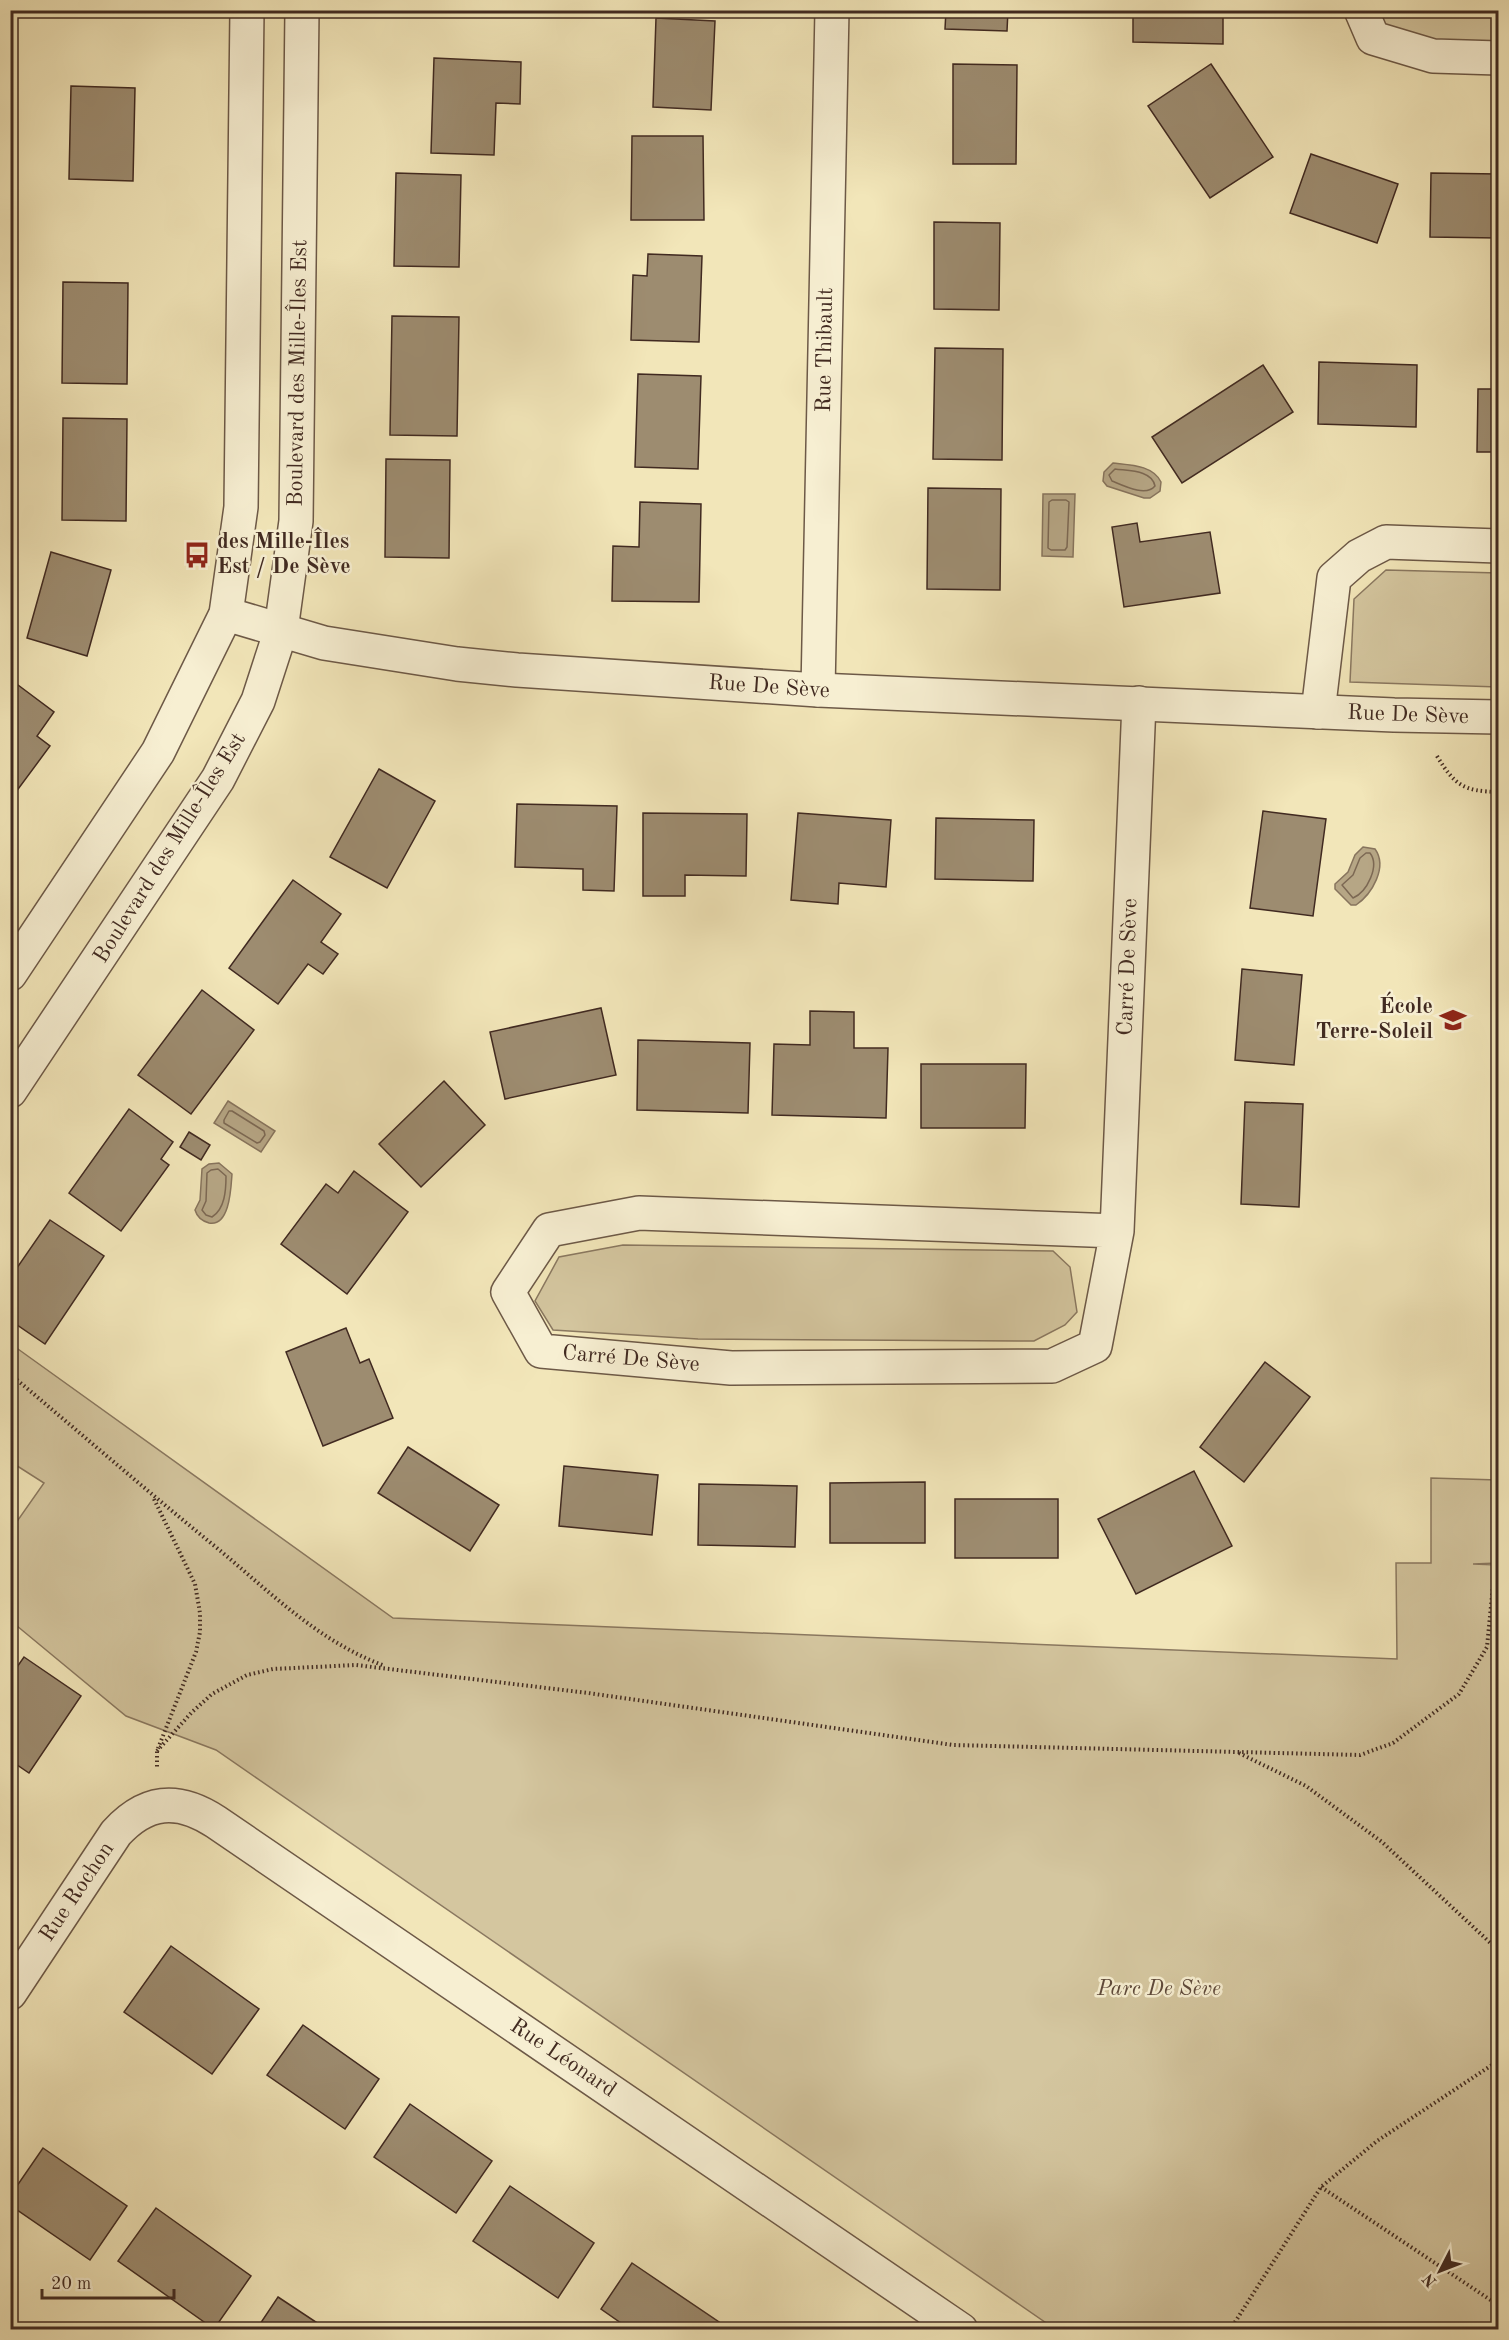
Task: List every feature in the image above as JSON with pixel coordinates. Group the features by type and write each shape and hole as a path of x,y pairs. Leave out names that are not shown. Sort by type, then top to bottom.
{"street":[{"path":"10,974 153,760 226,614 241,507 247,10"},
{"name":"Boulevard des Mille-Îles Est","path":"10,1091 187,829 218,779 258,701 281,630 296,521 302,10"},
{"name":"Rue Thibault","path":"818,690 832,10"},
{"path":"1361,10 1374,38 1433,56 1498,58"},
{"name":"Rue De Sève","path":"1318,712 1334,578 1359,556 1386,542 1498,546"},
{"name":"Rue De Sève","path":"226,614 324,643 457,664 818,690 1318,712 1498,717"},
{"name":"Carré De Sève","path":"1118,1231 639,1213 549,1230 508,1292 541,1351 731,1368 1052,1366 1095,1346 1118,1231 1139,704"},
{"name":"Rue Léonard","path":"157,1806 177,1805 204,1814 961,2330"},
{"name":"Rue Rochon","path":"10,1993 116,1833 137,1814 157,1806"}],"path":[{"path":"1401,715 1418,730 1449,775 1463,788 1498,792"},
{"path":"10,1374 306,1623 356,1656 391,1668"},
{"path":"152,1495 195,1584 200,1613 200,1632 196,1652 157,1751 192,1712 212,1694 248,1675 284,1668 356,1665 588,1693 953,1745 1360,1755 1393,1743 1459,1694 1487,1647 1495,1565 1498,1462"},
{"path":"1235,1752 1306,1786 1382,1842 1498,1950"},
{"path":"1230,2330 1321,2187 1377,2141 1498,2061"},
{"path":"1321,2187 1498,2305"}],"green space":[{"path":"1361,11 1498,11 1498,58 1433,56"},
{"path":"1386,570 1498,573 1498,687 1350,682 1354,599"},
{"path":"623,1245 1053,1251 1070,1267 1077,1312 1065,1325 1034,1341 698,1339 553,1330 535,1301 559,1257"},
{"name":"Parc De Sève","path":"11,1344 393,1618 1397,1659 1396,1563 1431,1563 1431,1478 1498,1480 1498,1563 1473,1564 1498,1565 1498,2329 1055,2329 216,1750 126,1716 11,1621 11,1530 44,1483 11,1462"}],"water":[{"path":"1113,463 1134,465 1153,472 1161,482 1160,491 1150,498 1144,498 1107,486 1103,481 1104,472"},
{"path":"1043,494 1075,494 1073,557 1042,556"},
{"path":"1363,847 1375,849 1379,856 1379,872 1368,894 1356,905 1351,905 1335,889 1335,884 1348,872 1355,855"},
{"path":"228,1101 275,1131 261,1152 214,1123"},
{"path":"219,1163 232,1174 230,1196 221,1219 216,1223 209,1223 200,1218 195,1210 200,1200 202,1169 209,1164"}],"building":[{"path":"946,10 1008,10 1007,31 945,29"},
{"path":"1223,10 1223,44 1133,42 1133,12"},
{"path":"656,18 715,21 711,110 653,107"},
{"path":"434,58 521,62 520,104 496,103 494,155 431,153"},
{"path":"953,64 1017,65 1016,164 953,164"},
{"path":"1211,64 1273,157 1210,198 1148,106"},
{"path":"71,86 135,88 133,181 69,179"},
{"path":"632,136 703,136 704,220 631,220"},
{"path":"1311,154 1398,184 1377,243 1290,213"},
{"path":"396,173 461,175 459,267 394,266"},
{"path":"1431,173 1498,174 1498,238 1430,237"},
{"path":"934,222 1000,223 999,310 934,309"},
{"path":"648,254 702,256 699,342 631,340 633,275 647,276"},
{"path":"63,282 128,283 127,384 62,383"},
{"path":"392,316 459,317 457,436 390,435"},
{"path":"935,348 1003,349 1002,460 933,459"},
{"path":"1319,362 1417,365 1416,427 1318,424"},
{"path":"1263,365 1293,412 1182,483 1152,437"},
{"path":"638,374 701,376 698,469 635,467"},
{"path":"1478,389 1498,389 1498,452 1477,452"},
{"path":"63,418 127,419 126,521 62,520"},
{"path":"386,459 450,460 449,558 385,557"},
{"path":"928,488 1001,489 1000,590 927,589"},
{"path":"640,502 701,504 699,602 612,601 613,546 639,547"},
{"path":"1137,523 1140,542 1210,532 1220,593 1124,607 1112,527"},
{"path":"51,552 111,570 87,656 27,638"},
{"path":"14,682 54,712 37,736 50,746 10,800 10,686"},
{"path":"379,769 435,801 387,888 330,857"},
{"path":"517,804 617,806 614,891 583,890 583,869 515,867"},
{"path":"1263,811 1326,819 1313,916 1250,908"},
{"path":"643,813 747,814 746,876 685,875 685,896 643,896"},
{"path":"798,813 891,820 886,887 839,883 838,904 791,900"},
{"path":"936,818 1034,820 1033,881 935,879"},
{"path":"293,880 341,914 321,942 338,954 323,974 308,964 278,1004 229,968"},
{"path":"1242,969 1302,975 1294,1065 1235,1060"},
{"path":"202,990 254,1030 191,1114 138,1075"},
{"path":"601,1008 616,1075 505,1099 490,1032"},
{"path":"810,1011 854,1012 854,1048 888,1048 886,1118 772,1115 774,1044 810,1045"},
{"path":"638,1040 750,1043 748,1113 637,1110"},
{"path":"921,1064 1026,1064 1025,1128 921,1128"},
{"path":"444,1081 485,1125 421,1187 379,1144"},
{"path":"1245,1102 1303,1104 1299,1207 1241,1204"},
{"path":"129,1109 173,1142 161,1159 169,1165 121,1231 69,1193"},
{"path":"189,1132 210,1145 201,1160 180,1147"},
{"path":"354,1171 408,1212 347,1294 281,1244 326,1184 338,1193"},
{"path":"50,1220 104,1256 45,1344 10,1320 10,1278"},
{"path":"346,1328 360,1363 369,1359 393,1418 323,1446 286,1352"},
{"path":"1265,1362 1310,1397 1244,1482 1200,1447"},
{"path":"408,1447 499,1505 470,1551 378,1493"},
{"path":"564,1466 658,1475 652,1535 559,1526"},
{"path":"1194,1471 1232,1546 1136,1594 1098,1519"},
{"path":"925,1482 925,1543 830,1543 830,1483"},
{"path":"699,1484 797,1486 795,1547 698,1545"},
{"path":"955,1499 1058,1499 1058,1558 955,1558"},
{"path":"24,1657 81,1696 29,1773 10,1760 10,1677"},
{"path":"171,1946 259,2009 212,2074 124,2012"},
{"path":"303,2025 379,2079 345,2129 267,2075"},
{"path":"410,2104 492,2161 456,2213 374,2157"},
{"path":"43,2148 127,2206 90,2260 10,2205 10,2196"},
{"path":"510,2186 594,2243 558,2298 473,2241"},
{"path":"156,2208 251,2276 214,2329 118,2261"},
{"path":"632,2263 719,2322 713,2330 631,2330 601,2309"},
{"path":"278,2297 328,2330 256,2330"}],"place":[{"name":"des Mille-Îles Est / De Sève","path":"197,555"},
{"name":"École Terre-Soleil","path":"1453,1020"}]}
